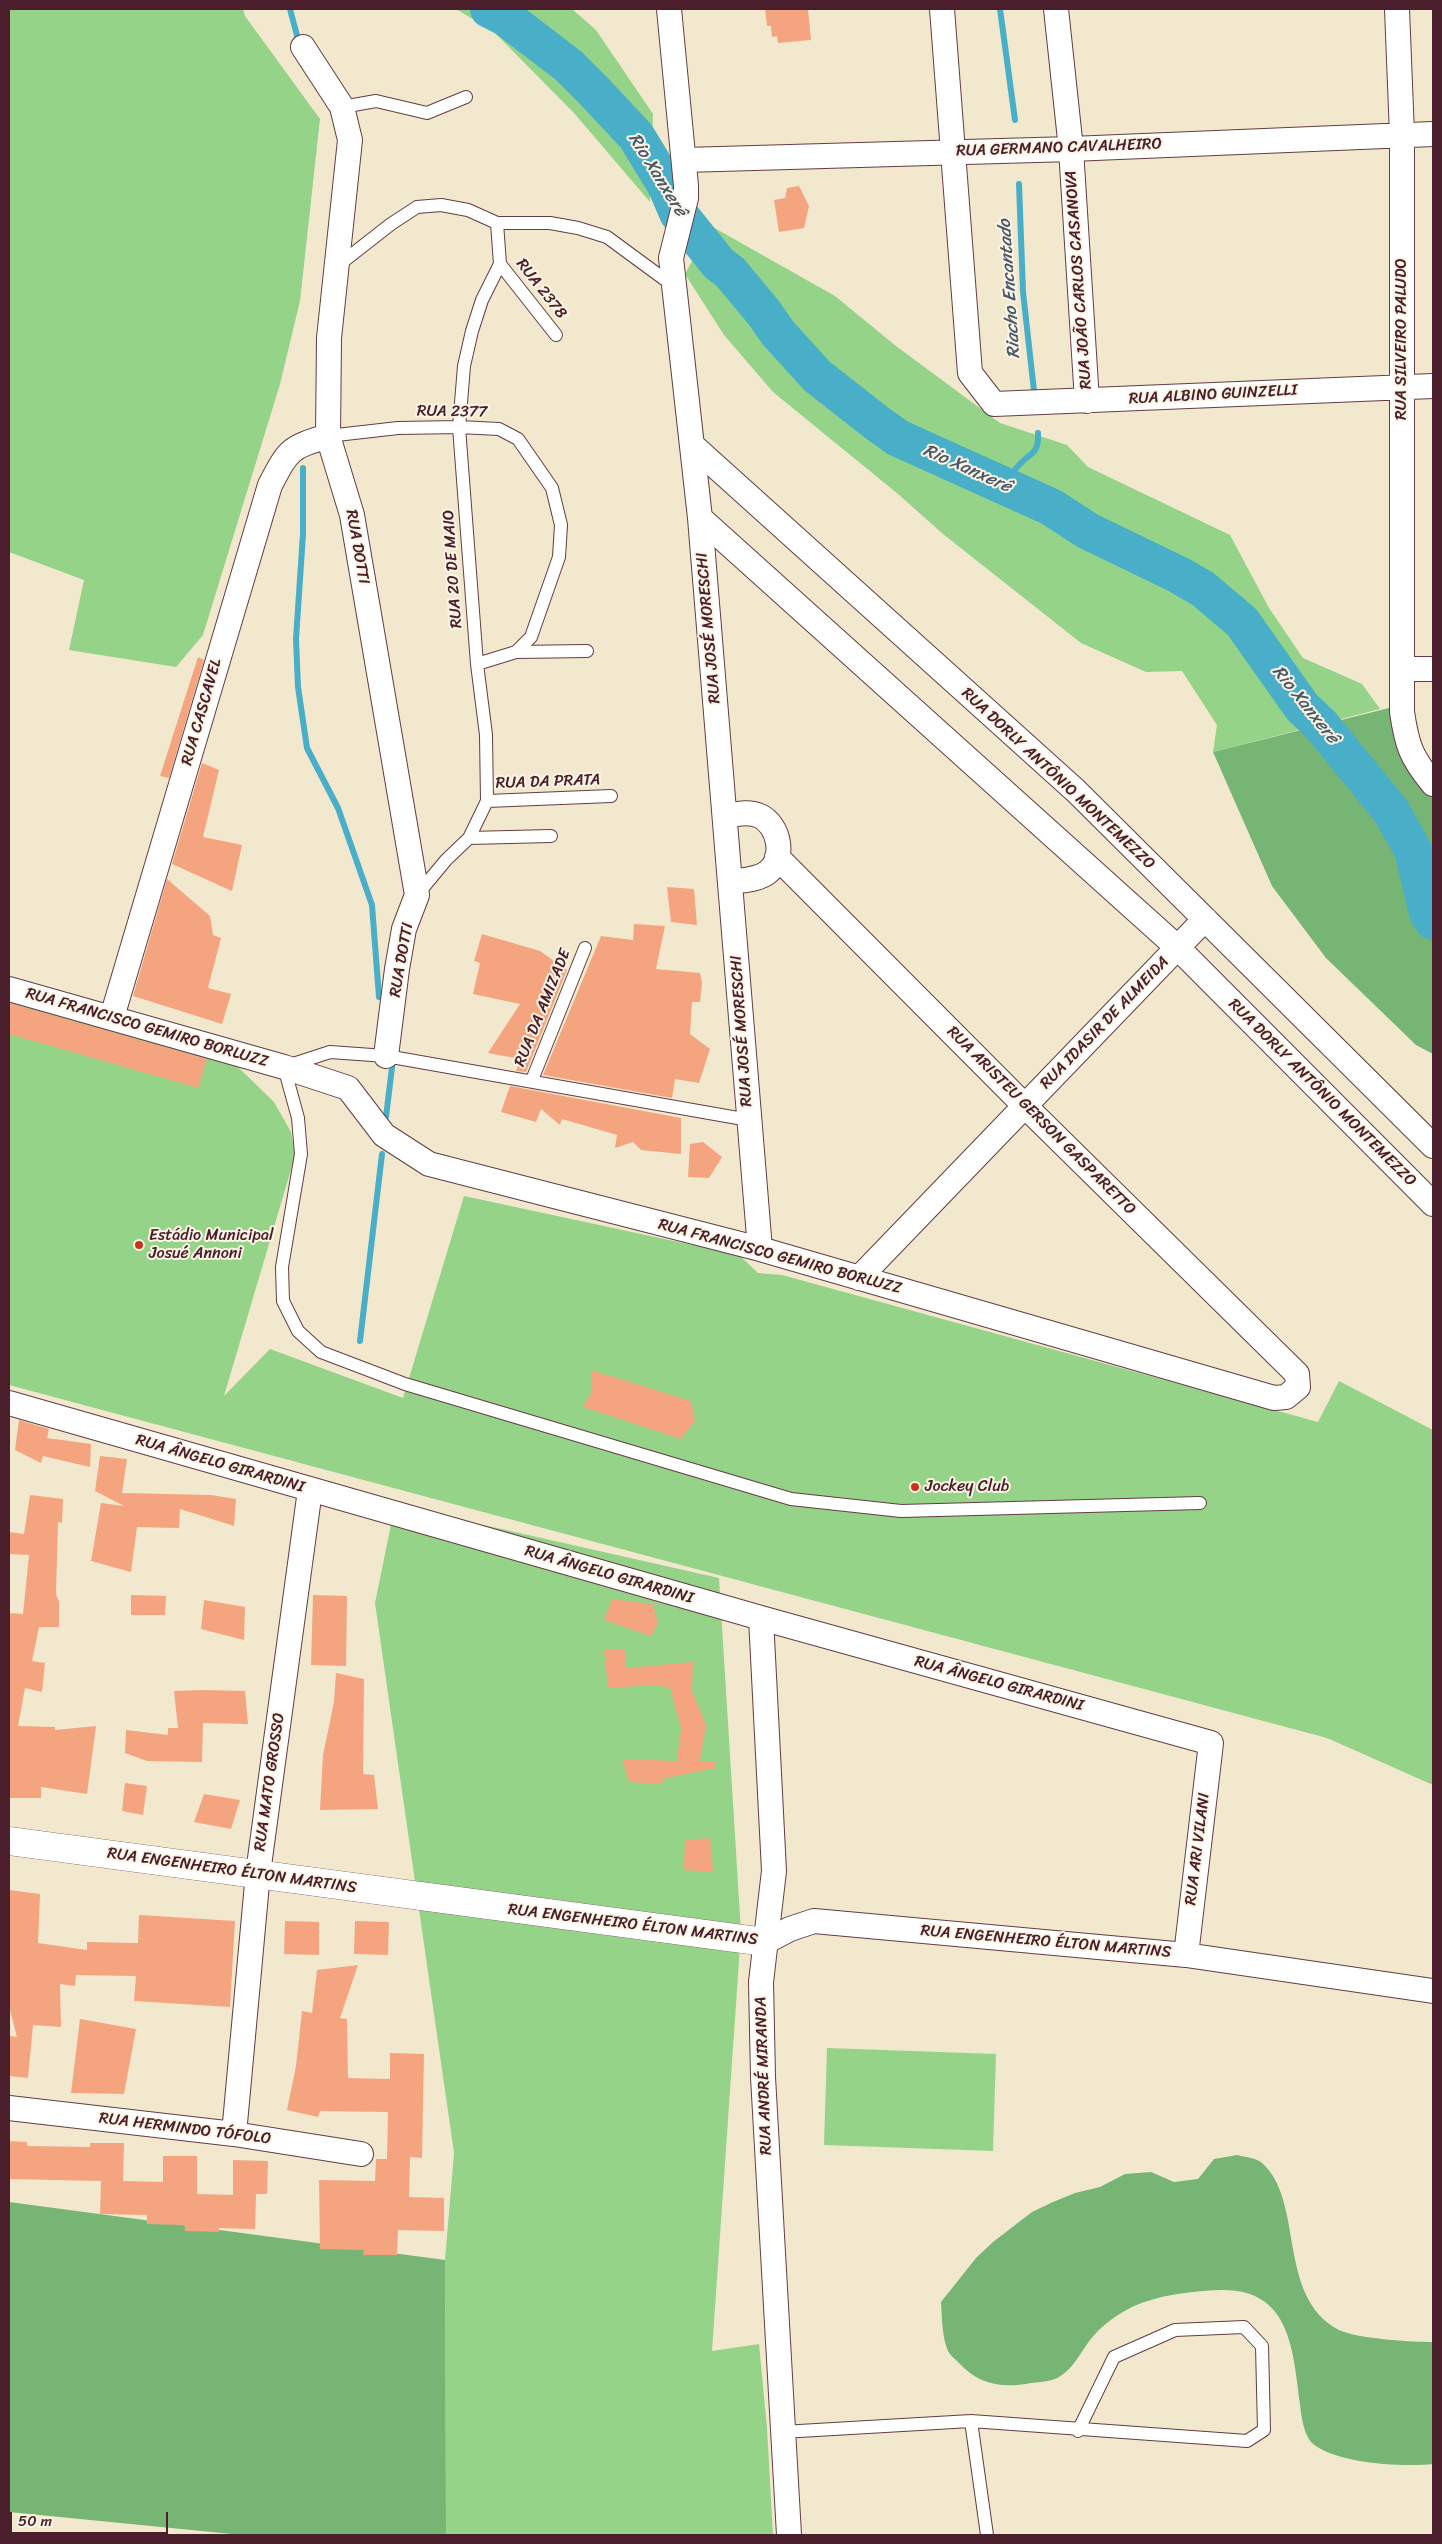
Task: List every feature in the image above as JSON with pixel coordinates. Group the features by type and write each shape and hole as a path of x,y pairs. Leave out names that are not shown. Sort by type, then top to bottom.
{"street":[{"name":"RUA JOSÉ MORESCHI","path":"669,9 686,198 671,258 700,518 726,816 760,1249"},
{"path":"942,9 954,151"},
{"name":"RUA JOÃO CARLOS CASANOVA","path":"1056,9 1071,149 1087,401"},
{"name":"RUA SILVEIRO PALUDO","path":"1397,9 1402,135 1402,712 1407,744 1417,763 1433,784"},
{"name":"RUA DOTTI","path":"303,47 342,106 350,140 329,338 328,436 352,515 417,895 404,929 398,959 386,1056"},
{"name":"RUA GERMANO CAVALHEIRO","path":"684,160 1071,149 1433,134"},
{"name":"RUA ALBINO GUINZELLI","path":"954,151 970,373 994,404 1433,386"},
{"name":"RUA CASCAVEL","path":"112,1018 270,485 285,455 300,445 328,436"},
{"name":"RUA DORLY ANTÔNIO MONTEMEZZO","path":"692,445 1076,791 1433,1146"},
{"name":"RUA DORLY ANTÔNIO MONTEMEZZO","path":"700,518 1178,948 1433,1204"},
{"path":"1402,669 1433,668"},
{"path":"726,816 745,813 766,820 774,829 777,839 777,857 770,871 762,876 731,882"},
{"name":"RUA ARISTEU GERSON GASPARETTO","path":"777,857 1025,1106 1297,1374 1298,1387"},
{"name":"RUA IDASIR DE ALMEIDA","path":"859,1278 1205,920"},
{"name":"RUA FRANCISCO GEMIRO BORLUZZ","path":"9,989 284,1067 348,1088 384,1135 429,1164 760,1249 1274,1398 1286,1397 1298,1387"},
{"name":"RUA ÂNGELO GIRARDINI","path":"9,1403 761,1618 1211,1743"},
{"name":"RUA MATO GROSSO","path":"234,2134 258,1873 310,1490"},
{"name":"RUA ANDRÉ MIRANDA","path":"761,1618 774,1871 761,1982 763,2077 789,2535"},
{"name":"RUA ARI VILANI","path":"1186,1955 1211,1743"},
{"name":"RUA ENGENHEIRO ÉLTON MARTINS","path":"9,1840 765,1942 790,1929 814,1921 1186,1955 1433,1991"},
{"name":"RUA HERMINDO TÓFOLO","path":"9,2108 234,2134 361,2154"}],"lane":[{"path":"342,106 376,100 428,113 466,97"},
{"path":"336,267 383,229 417,207 440,205 468,210 497,223 550,223 606,236 675,287"},
{"path":"497,223 500,264"},
{"name":"RUA 2378","path":"500,264 556,335"},
{"name":"RUA 20 DE MAIO","path":"417,895 446,860 469,838 487,801 486,735 477,664 459,427 464,366 472,331 482,300 500,264"},
{"name":"RUA 2377","path":"328,436 398,428 459,427 499,429 518,439 552,488 562,524 558,557 531,637 516,652"},
{"path":"477,664 516,652 587,651"},
{"name":"RUA DA PRATA","path":"487,801 611,796"},
{"path":"469,838 551,836"},
{"name":"RUA DA AMIZADE","path":"532,1080 585,948"},
{"name":"RUA FRANCISCO GEMIRO BORLUZZ","path":"284,1067 330,1052 386,1056 532,1080 749,1120"},
{"path":"284,1067 298,1118 301,1154 282,1267 283,1301 298,1331 321,1352 404,1384 791,1498 900,1511 1200,1503"},
{"path":"782,2432 971,2422 1078,2430 1247,2441 1264,2430 1262,2346 1244,2327 1175,2330 1114,2357 1078,2430"},
{"path":"971,2422 987,2535"}],"green space":[{"path":"9,9 243,9 245,16 320,119 300,301 280,384 203,635 176,667 69,650 84,580 9,552"},
{"path":"456,9 572,9 596,30 653,114 650,202 574,113 494,32"},
{"path":"711,226 835,296 896,346 1000,423 1067,445 1088,467 1230,535 1269,608 1303,658 1362,684 1380,709 1213,752 1217,725 1182,671 1146,672 1081,643 943,534 898,494 773,392 724,335 685,274"},
{"path":"1389,708 1398,751 1433,796 1433,1054 1416,1045 1326,958 1272,886 1213,752"},
{"name":"Jockey Club","path":"9,997 208,1055 238,1067 274,1102 291,1132 295,1156 224,1396 270,1349 403,1398 464,1196 739,1255 758,1273 782,1275 1318,1422 1339,1381 1433,1430 1433,1785 1327,1738 9,1385"},
{"path":"395,1505 719,1578 741,1932 712,2351 759,2344 767,2428 773,2535 446,2535 445,2260 454,2153 375,1603"},
{"path":"827,2048 996,2054 993,2151 824,2145"},
{"path":"1237,2155 1260,2161 1275,2180 1283,2200 1289,2224 1298,2273 1306,2295 1319,2315 1339,2330 1359,2336 1433,2342 1433,2464 1405,2465 1353,2460 1337,2456 1312,2443 1303,2425 1295,2364 1284,2326 1275,2311 1261,2300 1244,2292 1220,2290 1186,2293 1153,2299 1132,2307 1115,2317 1099,2330 1064,2374 1056,2379 1047,2381 1016,2385 989,2382 980,2379 965,2369 949,2352 943,2334 941,2302 976,2258 993,2242 1032,2212 1075,2193 1100,2187 1125,2174 1151,2172 1174,2182 1198,2179 1214,2159"},
{"path":"9,2202 445,2260 446,2535 242,2535 9,2512"}],"building":[{"path":"765,9 808,9 811,40 778,43 777,36 772,37 771,26 767,26"},
{"path":"799,186 809,206 804,228 779,232 774,200 785,198 787,188"},
{"path":"198,657 204,660 169,778 160,776"},
{"path":"202,763 219,770 203,837 242,845 232,891 172,864"},
{"path":"167,879 210,916 213,935 221,938 208,988 231,994 222,1024 133,996"},
{"path":"667,887 694,889 697,925 671,922"},
{"path":"634,924 665,926 656,969 700,973 702,983 700,1002 692,1002 690,1034 710,1049 699,1083 675,1079 672,1098 543,1075 601,936 633,940"},
{"path":"482,934 540,951 567,970 526,1072 516,1071 520,1059 488,1053 520,1004 473,994 480,963 474,961"},
{"path":"9,1003 207,1059 198,1088 9,1034"},
{"path":"510,1086 681,1118 681,1154 641,1150 633,1142 615,1148 617,1135 562,1119 560,1125 541,1109 536,1122 501,1112"},
{"path":"703,1142 722,1157 709,1178 688,1177 690,1144"},
{"path":"591,1370 691,1401 695,1421 681,1439 583,1407 592,1391"},
{"path":"19,1420 49,1429 47,1438 91,1444 90,1467 43,1456 41,1463 15,1450"},
{"path":"100,1456 127,1459 122,1493 211,1495 236,1499 234,1526 180,1509 179,1528 137,1527 131,1572 91,1561 101,1503 124,1506 95,1491"},
{"path":"30,1495 63,1499 62,1523 58,1522 56,1594 59,1602 59,1627 39,1627 32,1661 45,1663 42,1692 25,1688 18,1726 55,1727 55,1730 96,1726 87,1794 41,1787 41,1798 9,1798 9,1613 23,1614 29,1555 9,1554 9,1532 24,1534"},
{"path":"131,1595 166,1596 165,1615 131,1615"},
{"path":"313,1595 347,1596 346,1666 311,1665"},
{"path":"612,1599 653,1604 658,1623 651,1636 604,1620"},
{"path":"204,1600 245,1607 244,1640 201,1629"},
{"path":"604,1650 625,1650 626,1668 693,1662 692,1691 706,1725 700,1761 715,1762 715,1768 662,1779 663,1784 629,1782 622,1759 677,1761 681,1728 670,1688 655,1685 608,1688"},
{"path":"336,1673 364,1679 363,1774 374,1775 378,1809 320,1810 323,1755 334,1702"},
{"path":"174,1691 245,1691 248,1724 203,1723 202,1762 147,1761 125,1753 126,1730 168,1735 168,1728 178,1728"},
{"path":"125,1783 147,1786 143,1815 122,1811"},
{"path":"204,1794 240,1800 231,1829 194,1822"},
{"path":"710,1838 713,1872 684,1870 685,1840"},
{"path":"9,1890 40,1894 38,1943 87,1950 87,1942 138,1943 139,1915 235,1921 230,2007 134,2001 136,1976 76,1975 75,1986 60,1984 61,2027 33,2025 28,2078 9,2076 9,2036 17,2037 9,2006"},
{"path":"285,1921 319,1922 319,1955 284,1954"},
{"path":"355,1921 389,1922 388,1955 354,1954"},
{"path":"358,1965 340,2018 347,2019 348,2078 390,2079 390,2053 424,2054 422,2158 410,2157 409,2197 444,2198 444,2231 398,2230 397,2255 363,2255 364,2250 320,2249 319,2180 375,2181 376,2159 387,2159 388,2112 320,2111 318,2117 287,2110 296,2066 302,2011 312,2013 317,1970"},
{"path":"80,2019 136,2029 124,2094 71,2093"},
{"path":"9,2141 27,2142 27,2146 90,2147 90,2143 124,2143 123,2181 163,2182 163,2156 197,2156 197,2194 233,2195 233,2160 268,2161 267,2194 256,2194 255,2229 219,2228 219,2232 185,2231 185,2225 147,2224 147,2215 100,2214 101,2181 9,2179"}],"waterway":[{"path":"290,9 299,43"},
{"name":"Rio Xanxerê","path":"489,9 505,17 569,66 636,136 666,185 678,213 719,264 730,272 778,333 817,376 898,438 1051,507 1088,531 1179,575 1203,589 1242,622 1302,707 1321,725 1391,811 1413,850 1428,913 1433,921"},
{"name":"Riacho Encantado","path":"1000,9 1015,120"},
{"name":"Riacho Encantado","path":"1019,184 1023,292 1034,391"},
{"name":"Riacho Encantado","path":"1005,485 1017,467 1036,449 1038,433"},
{"path":"303,468 303,534 296,639 298,687 307,748 338,808 372,905 379,997"},
{"path":"386,1117 393,1059"},
{"path":"360,1341 382,1154"}],"place":[{"name":"Estádio Municipal Josué Annoni","path":"139,1245"},
{"name":"Jockey Club","path":"915,1487"}]}
